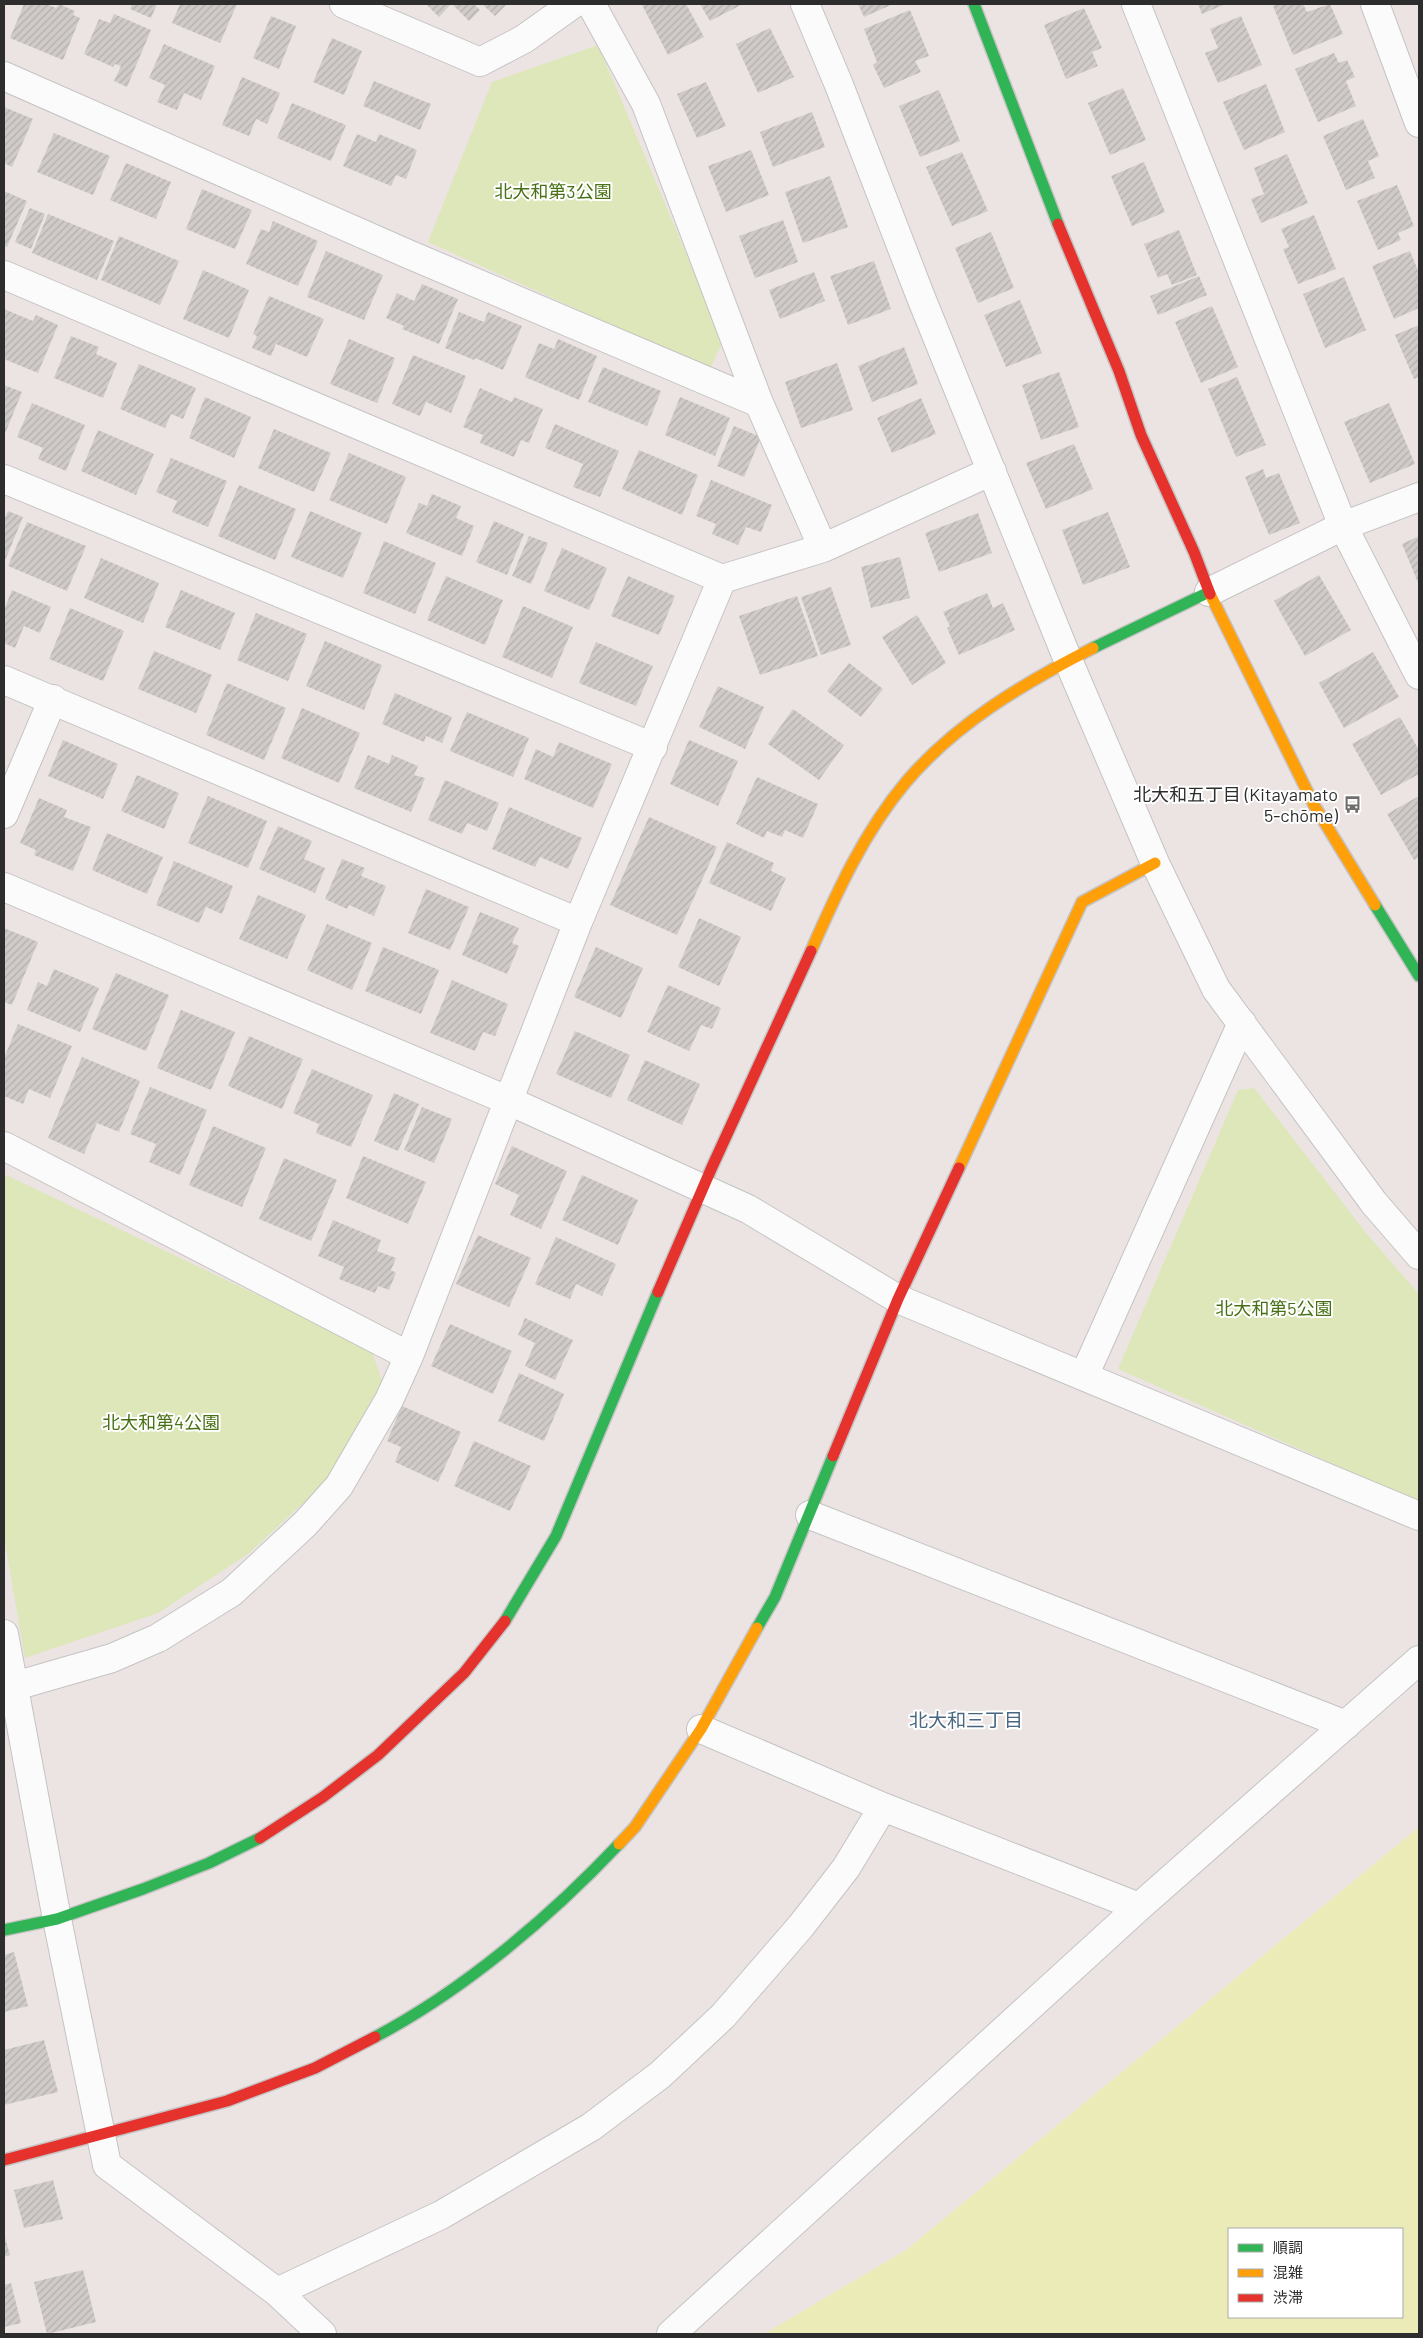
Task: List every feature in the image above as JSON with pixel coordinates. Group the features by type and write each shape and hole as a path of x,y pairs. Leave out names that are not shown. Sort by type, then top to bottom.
{"street":[{"path":"344,4 480,62 524,39 573,4"},
{"path":"591,4 646,104 759,402 823,548"},
{"path":"805,4 1068,660 1156,863 1216,989 1374,1203 1419,1255"},
{"path":"974,4 1066,244 1119,372 1141,435 1190,543 1209,592 1314,805 1419,976"},
{"path":"1136,4 1343,526 1419,675"},
{"path":"1375,4 1419,123"},
{"path":"4,76 408,254 759,402"},
{"path":"4,275 722,579 823,548 992,470"},
{"path":"4,479 653,747"},
{"path":"4,1930 57,1919 192,1870 267,1834 323,1797 378,1755 464,1673 503,1625 556,1536 703,1188 834,903 862,847 896,795 930,756 973,718 1014,691 1068,660 1343,526 1419,497"},
{"path":"15,1686 112,1658 158,1638 232,1592 305,1524 339,1486 389,1400 409,1356 507,1100 578,922 722,579"},
{"path":"4,680 53,699 578,922"},
{"path":"4,814 53,699"},
{"path":"4,2160 227,2102 315,2068 386,2032 452,1991 581,1884 635,1827 700,1729 775,1597 898,1299 1082,902 1156,863"},
{"path":"4,887 507,1100 703,1188 748,1209 898,1299 1419,1516"},
{"path":"1084,1376 1242,1023"},
{"path":"4,1146 409,1356"},
{"path":"810,1515 1346,1725"},
{"path":"4,1634 57,1919 99,2134 107,2165 277,2292 322,2334"},
{"path":"671,2334 1139,1906 1419,1660"},
{"path":"700,1729 883,1807 1139,1906"},
{"path":"277,2292 441,2215 591,2126 660,2075 724,2016 801,1926 846,1868 883,1807"}],"green space":[{"name":"北大和第3公園","path":"598,45 723,341 710,369 428,242 492,82"},
{"name":"北大和第5公園","path":"1254,1088 1366,1233 1419,1294 1419,1504 1118,1369 1238,1090"},
{"name":"北大和第4公園","path":"4,1174 371,1349 382,1381 327,1481 248,1554 158,1613 25,1658 4,1537"},
{"path":"1419,1827 1419,2334 764,2334 906,2250"}],"building":[{"path":"24,4 46,4 56,8 59,4 75,11 73,15 80,18 63,60 10,38"},
{"path":"132,4 157,4 151,18 130,9"},
{"path":"180,4 237,4 220,43 172,23"},
{"path":"428,4 451,4 439,17"},
{"path":"452,4 474,4 480,10 469,21"},
{"path":"482,4 507,4 495,16"},
{"path":"686,4 704,37 668,55 642,5"},
{"path":"700,4 743,4 710,21"},
{"path":"858,4 893,4 864,17"},
{"path":"1198,4 1226,4 1202,14"},
{"path":"1279,4 1303,4 1307,12 1330,4 1343,34 1293,55 1273,6"},
{"path":"1084,8 1102,48 1092,52 1098,66 1066,79 1044,25"},
{"path":"910,10 929,56 915,61 921,72 884,88 873,65 877,62 864,29"},
{"path":"114,14 151,30 127,87 114,81 121,66 115,64 113,67 84,54 99,19 110,23"},
{"path":"271,16 296,26 279,69 253,58"},
{"path":"1241,16 1262,65 1218,83 1205,53 1218,48 1210,29"},
{"path":"770,28 794,77 758,93 736,44"},
{"path":"332,38 362,51 344,95 313,82"},
{"path":"164,44 215,66 201,100 184,93 177,110 157,102 165,85 149,78"},
{"path":"1334,53 1339,63 1347,60 1355,77 1346,81 1356,106 1318,122 1295,69"},
{"path":"242,77 280,93 267,124 256,119 249,136 222,125"},
{"path":"374,81 431,104 420,130 363,106"},
{"path":"706,82 726,126 697,138 677,94"},
{"path":"1266,84 1285,132 1244,150 1223,102"},
{"path":"1123,88 1146,140 1110,155 1088,103"},
{"path":"939,90 960,141 920,157 899,106"},
{"path":"292,103 346,125 331,161 277,138"},
{"path":"4,107 33,119 12,167 4,163"},
{"path":"812,112 825,147 773,167 760,132"},
{"path":"1363,119 1379,156 1368,161 1375,178 1346,190 1323,136"},
{"path":"54,133 110,156 93,195 37,172"},
{"path":"357,134 376,142 379,134 417,150 406,179 396,175 391,186 343,166"},
{"path":"751,150 769,195 726,212 708,166"},
{"path":"962,152 988,211 952,226 926,167"},
{"path":"1287,154 1308,203 1261,223 1251,199 1264,194 1254,168"},
{"path":"1144,162 1165,212 1132,226 1111,176"},
{"path":"126,163 171,182 156,219 110,200"},
{"path":"830,176 848,227 803,243 785,192"},
{"path":"1397,185 1414,226 1398,233 1401,240 1378,250 1357,201"},
{"path":"202,189 252,210 235,249 186,229"},
{"path":"4,191 27,201 7,247 4,246"},
{"path":"30,208 45,214 31,249 15,242"},
{"path":"48,214 114,241 97,280 32,253"},
{"path":"1314,215 1336,269 1298,284 1283,249 1289,247 1281,229"},
{"path":"783,220 798,262 755,278 739,236"},
{"path":"273,221 318,241 298,286 246,264 261,229 269,232"},
{"path":"1179,230 1197,275 1172,285 1167,274 1158,278 1144,244"},
{"path":"991,232 1014,288 978,303 955,248"},
{"path":"119,236 179,261 160,305 101,280"},
{"path":"326,251 383,275 364,320 307,297"},
{"path":"1410,251 1419,273 1419,308 1394,319 1372,266"},
{"path":"874,261 891,309 848,325 830,276"},
{"path":"203,270 249,290 229,338 183,319"},
{"path":"814,272 825,301 780,319 769,290"},
{"path":"1199,276 1207,295 1158,315 1150,296"},
{"path":"1344,277 1366,330 1325,348 1303,294"},
{"path":"422,284 458,299 439,344 402,329 404,326 386,318 397,293 414,301"},
{"path":"269,296 324,319 307,357 276,344 271,356 252,348 257,336 253,334"},
{"path":"1020,300 1042,353 1006,367 984,315"},
{"path":"1212,306 1238,367 1201,383 1175,322"},
{"path":"4,309 33,321 36,315 58,325 38,373 4,359"},
{"path":"459,312 484,322 488,312 522,326 503,370 445,348"},
{"path":"1419,325 1419,377 1414,379 1395,335"},
{"path":"71,336 99,347 96,354 117,363 103,398 54,378"},
{"path":"349,339 395,358 377,403 330,384"},
{"path":"558,339 597,356 579,400 525,377 539,343 554,349"},
{"path":"904,347 918,384 872,402 858,366"},
{"path":"413,355 466,376 451,413 426,402 420,416 392,404"},
{"path":"837,363 853,410 801,428 785,382"},
{"path":"139,364 196,388 183,419 171,414 165,428 120,409"},
{"path":"603,367 661,391 647,426 588,402"},
{"path":"1059,372 1079,427 1041,440 1022,385"},
{"path":"1237,377 1266,445 1236,457 1208,389"},
{"path":"4,385 22,392 4,436"},
{"path":"480,388 512,402 514,397 543,409 529,443 521,440 514,457 480,443 483,435 463,427"},
{"path":"205,397 251,417 234,458 189,438"},
{"path":"680,397 730,418 715,456 665,435"},
{"path":"921,398 936,434 892,453 877,418"},
{"path":"32,403 85,425 66,471 38,459 43,448 17,437"},
{"path":"1389,403 1415,464 1370,483 1344,422"},
{"path":"555,424 619,451 600,497 573,487 583,464 545,448"},
{"path":"734,426 761,437 744,477 717,466"},
{"path":"274,429 331,453 314,492 258,468"},
{"path":"98,430 154,454 136,495 81,471"},
{"path":"1074,444 1093,489 1046,509 1026,463"},
{"path":"639,450 698,475 682,515 622,489"},
{"path":"349,453 406,477 387,524 329,500"},
{"path":"171,458 227,481 208,527 172,512 177,501 156,492"},
{"path":"1263,469 1266,478 1279,473 1300,523 1269,535 1245,477"},
{"path":"711,480 772,505 761,532 746,527 738,545 712,534 716,524 696,516"},
{"path":"239,485 296,509 275,560 218,536"},
{"path":"432,494 461,506 456,518 474,526 462,556 406,533 419,503 427,506"},
{"path":"8,511 23,517 4,563 4,520"},
{"path":"310,511 362,533 343,578 291,557"},
{"path":"1108,512 1130,567 1083,585 1062,530"},
{"path":"978,513 992,553 939,572 925,533"},
{"path":"494,521 524,534 507,575 476,562"},
{"path":"27,522 86,546 67,591 8,566"},
{"path":"529,536 548,543 531,584 512,576"},
{"path":"1419,536 1419,585 1402,544"},
{"path":"384,541 436,563 415,614 363,593"},
{"path":"562,548 607,568 589,610 544,591"},
{"path":"900,557 910,598 871,608 861,567"},
{"path":"101,558 159,583 143,623 84,598"},
{"path":"1319,575 1351,630 1305,656 1274,601"},
{"path":"446,576 503,600 485,645 427,620"},
{"path":"628,576 675,596 659,635 611,616"},
{"path":"831,587 851,645 821,655 801,597"},
{"path":"12,590 51,607 40,633 24,626 15,648 4,643 4,610"},
{"path":"181,590 235,613 220,650 165,627"},
{"path":"987,593 993,608 1003,603 1015,630 959,655 947,628 950,626 943,612"},
{"path":"797,596 818,656 760,675 739,616"},
{"path":"523,606 573,627 552,678 502,657"},
{"path":"70,608 124,631 103,681 49,659"},
{"path":"256,613 307,634 288,681 237,660"},
{"path":"917,615 946,663 912,685 882,637"},
{"path":"325,641 382,665 364,710 306,686"},
{"path":"596,642 653,666 636,706 579,683"},
{"path":"154,651 212,675 196,713 138,689"},
{"path":"1373,652 1399,697 1344,728 1319,683"},
{"path":"849,663 883,689 861,717 827,691"},
{"path":"227,683 286,708 264,760 206,735"},
{"path":"718,686 764,707 745,749 699,727"},
{"path":"395,693 452,717 442,743 426,736 424,742 382,724"},
{"path":"302,708 360,733 339,783 281,758"},
{"path":"793,709 844,745 819,780 768,744"},
{"path":"467,712 529,738 513,777 450,751"},
{"path":"1400,717 1419,750 1419,774 1381,795 1352,744"},
{"path":"63,740 118,764 103,799 48,776"},
{"path":"689,740 738,761 718,806 670,784"},
{"path":"559,742 612,764 593,808 524,779 536,749 553,757"},
{"path":"368,755 389,764 392,755 418,766 414,775 425,778 411,812 354,788"},
{"path":"137,775 179,793 164,829 121,811"},
{"path":"757,777 818,804 803,838 785,830 782,837 767,831 764,838 736,824"},
{"path":"445,780 499,803 487,831 467,823 462,834 428,820"},
{"path":"208,796 267,821 248,868 188,843"},
{"path":"1419,796 1419,857 1414,860 1387,814"},
{"path":"39,798 67,810 64,817 91,827 73,871 34,855 36,850 20,843"},
{"path":"509,807 582,838 568,869 540,857 535,867 492,849"},
{"path":"649,817 717,847 677,935 610,905"},
{"path":"278,826 312,841 304,859 325,868 315,893 259,869"},
{"path":"107,833 163,857 147,894 92,870"},
{"path":"727,842 774,863 771,871 786,878 771,911 709,883"},
{"path":"342,859 365,868 361,876 386,886 374,916 349,905 347,909 325,899"},
{"path":"174,861 233,886 222,914 206,907 199,923 156,905"},
{"path":"426,889 469,907 450,950 408,933"},
{"path":"258,895 306,915 287,959 239,939"},
{"path":"480,912 519,928 512,943 519,946 507,974 462,955"},
{"path":"699,918 741,937 719,986 678,967"},
{"path":"327,924 372,943 352,990 307,970"},
{"path":"4,928 38,942 12,1005 4,1002"},
{"path":"383,947 439,970 421,1014 365,991"},
{"path":"596,947 643,968 621,1018 574,997"},
{"path":"54,969 99,988 80,1032 27,1010 38,982 47,986"},
{"path":"116,973 169,995 146,1051 92,1029"},
{"path":"452,980 508,1004 495,1036 483,1032 475,1051 430,1033"},
{"path":"668,985 721,1008 712,1029 701,1025 689,1051 647,1032"},
{"path":"181,1010 235,1032 211,1090 157,1068"},
{"path":"18,1024 72,1046 50,1098 29,1089 23,1104 4,1096 4,1058"},
{"path":"575,1031 630,1055 611,1098 556,1074"},
{"path":"249,1036 303,1059 282,1109 228,1086"},
{"path":"82,1057 140,1081 119,1132 97,1123 84,1154 48,1138"},
{"path":"645,1060 700,1084 682,1125 627,1100"},
{"path":"312,1069 373,1095 351,1147 316,1133 319,1124 293,1113"},
{"path":"150,1087 207,1110 180,1175 149,1162 156,1144 130,1134"},
{"path":"394,1093 419,1104 398,1151 374,1141"},
{"path":"422,1107 452,1119 434,1163 404,1150"},
{"path":"213,1126 266,1148 242,1207 189,1185"},
{"path":"512,1146 567,1171 541,1229 510,1215 519,1195 495,1184"},
{"path":"363,1156 426,1182 408,1224 346,1198"},
{"path":"284,1158 337,1180 311,1241 259,1219"},
{"path":"582,1175 638,1200 618,1245 562,1220"},
{"path":"333,1220 381,1240 377,1251 396,1258 391,1270 396,1273 389,1290 378,1286 375,1293 339,1279 344,1267 318,1256"},
{"path":"478,1235 531,1258 509,1307 456,1284"},
{"path":"556,1237 616,1264 602,1296 576,1284 570,1299 535,1284"},
{"path":"525,1318 573,1340 555,1380 525,1366 535,1343 518,1335"},
{"path":"450,1324 512,1351 493,1394 431,1366"},
{"path":"519,1373 564,1394 544,1441 498,1421"},
{"path":"402,1406 461,1432 438,1482 395,1462 401,1447 387,1441"},
{"path":"474,1441 531,1466 510,1511 454,1486"},
{"path":"14,1952 28,2006 4,2012 4,1955"},
{"path":"44,2040 58,2092 4,2105 4,2050"},
{"path":"53,2180 63,2219 24,2228 14,2190"},
{"path":"4,2234 10,2255 4,2257"},
{"path":"83,2270 96,2322 47,2334 34,2282"},
{"path":"11,2283 21,2323 4,2327 4,2285"}],"traffic: fast":[{"path":"974,4 1058,224"},
{"path":"1093,648 1209,592"},
{"path":"1375,905 1419,976"},
{"path":"505,1621 556,1536 658,1292"},
{"path":"757,1628 775,1597 833,1456"},
{"path":"4,1930 57,1919 143,1889 209,1863 260,1838"},
{"path":"375,2037 408,2018 473,1975 535,1925 619,1844"}],"traffic: slow":[{"path":"1210,594 1314,805 1375,905"},
{"path":"811,951 841,885 864,842 906,782 947,741 992,706 1042,675 1093,648"},
{"path":"959,1168 1082,902 1155,863"},
{"path":"619,1844 635,1827 701,1729 757,1628"}],"traffic: jam":[{"path":"1058,224 1119,371 1141,435 1194,552 1210,594"},
{"path":"658,1292 712,1167 811,951"},
{"path":"833,1456 898,1299 959,1168"},
{"path":"260,1838 323,1797 378,1755 464,1673 505,1621"},
{"path":"4,2160 227,2101 315,2068 375,2037"}],"place":[{"name":"北大和五丁目 (Kitayamato 5-chōme)","path":"1352,804"}],"district":[{"name":"北大和三丁目","path":"966,1719"}]}
